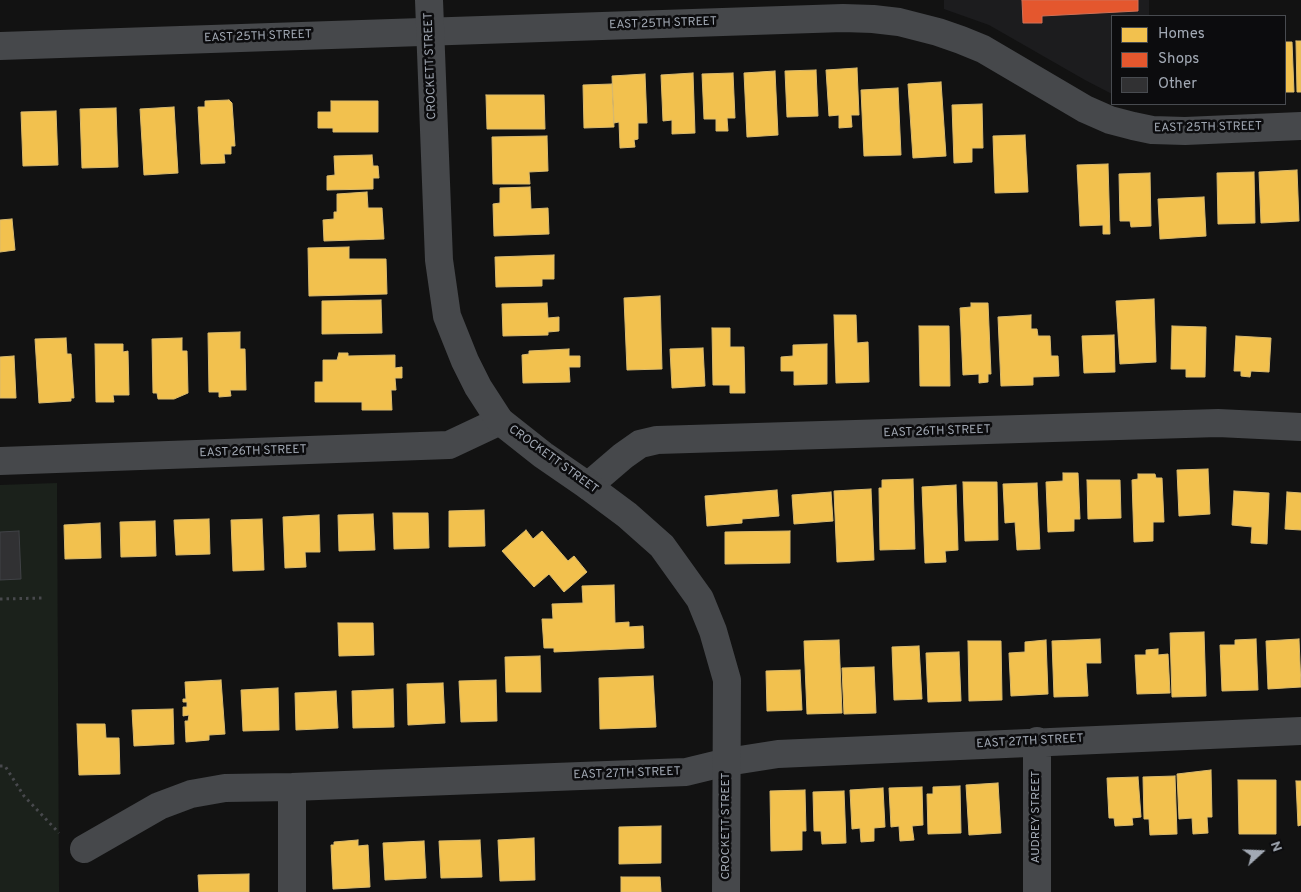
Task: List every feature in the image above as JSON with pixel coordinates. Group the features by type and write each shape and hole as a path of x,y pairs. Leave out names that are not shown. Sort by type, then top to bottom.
{"street":[{"name":"CROCKETT STREET","path":"428,0 439,260 447,316 465,361 478,387 500,421 543,455 627,515 662,546 700,600 727,680 726,892"},
{"name":"EAST 25TH STREET","path":"0,46 843,18 873,19 899,22 938,32 983,49 1085,109 1110,120 1133,126 1152,130 1185,131 1301,126"},
{"name":"EAST 26TH STREET","path":"0,462 448,445 500,421"},
{"name":"EAST 26TH STREET","path":"588,486 640,444 657,440 1218,423 1301,427"},
{"name":"EAST 27TH STREET","path":"84,849 159,806 191,794 225,788 686,772 727,762 778,754 1037,741 1301,731"},
{"name":"AUDREY STREET","path":"1037,741 1037,892"},
{"path":"292,787 292,892"}],"path":[{"path":"0,599 42,598"},
{"path":"0,766 5,766 24,796 64,839 75,834 84,849"}],"shaded area":[{"path":"944,0 1149,0 1149,15 1111,15 1111,93 989,25 944,9"},
{"path":"57,483 59,892 0,892 0,485"}],"building: Homes":[{"path":"1296,41 1301,41 1301,92 1297,92"},
{"path":"1286,42 1292,42 1294,92 1286,92"},
{"path":"857,68 859,115 851,115 852,127 839,128 839,115 829,116 826,70"},
{"path":"816,70 818,116 787,117 785,71"},
{"path":"775,71 778,135 747,137 744,73"},
{"path":"693,73 695,133 672,134 672,120 663,121 661,75"},
{"path":"733,73 735,118 727,118 728,131 716,131 716,119 704,119 702,74"},
{"path":"645,74 647,123 638,123 638,139 634,140 635,147 620,148 619,122 614,123 612,76"},
{"path":"941,82 946,156 913,158 908,84"},
{"path":"612,84 614,127 584,128 583,85"},
{"path":"898,88 901,155 864,156 861,90"},
{"path":"486,95 544,95 545,129 487,129"},
{"path":"229,100 232,103 235,146 231,146 231,154 224,154 225,163 201,164 198,107 205,107 205,101"},
{"path":"331,101 378,101 378,132 333,132 333,128 318,128 318,112 331,112"},
{"path":"982,104 983,148 972,148 972,162 954,163 952,105"},
{"path":"174,107 178,173 144,175 140,109"},
{"path":"116,108 118,167 82,168 80,109"},
{"path":"56,111 58,165 23,166 21,112"},
{"path":"1025,135 1028,192 995,193 993,136"},
{"path":"547,136 548,171 529,172 530,184 493,184 492,137"},
{"path":"372,155 373,166 378,166 379,178 373,178 373,189 327,190 327,176 335,175 334,156"},
{"path":"1108,164 1110,234 1103,234 1103,225 1080,226 1077,165"},
{"path":"1297,170 1299,221 1261,223 1259,172"},
{"path":"1254,172 1255,223 1218,224 1217,173"},
{"path":"1150,173 1151,226 1131,227 1130,221 1120,221 1119,174"},
{"path":"530,187 531,209 548,208 549,234 494,236 493,204 500,203 500,188"},
{"path":"367,192 368,208 382,208 384,239 324,241 323,220 334,219 334,212 337,212 337,194"},
{"path":"1204,197 1206,236 1160,239 1158,199"},
{"path":"12,219 15,250 0,252 0,220"},
{"path":"349,247 349,259 386,259 387,294 309,296 308,248"},
{"path":"554,255 554,279 542,279 542,286 496,287 495,257"},
{"path":"660,296 662,369 627,370 624,298"},
{"path":"1154,299 1156,362 1120,364 1116,301"},
{"path":"381,300 382,333 322,334 322,301"},
{"path":"547,303 548,318 559,317 559,331 548,332 548,335 503,336 502,304"},
{"path":"971,303 988,303 991,374 988,374 988,382 979,383 979,374 963,375 960,308 971,307"},
{"path":"834,315 856,315 857,343 868,342 869,382 836,383"},
{"path":"1031,315 1031,329 1037,329 1038,336 1050,336 1051,356 1058,356 1059,376 1033,377 1033,385 1001,386 998,317"},
{"path":"919,326 949,326 950,386 920,386"},
{"path":"1172,326 1206,327 1205,377 1186,377 1186,369 1171,369"},
{"path":"712,328 730,328 730,347 744,347 745,393 730,393 730,385 713,385"},
{"path":"240,332 240,349 245,349 246,390 230,390 231,396 219,397 219,392 209,392 208,333"},
{"path":"1114,335 1115,372 1084,373 1082,336"},
{"path":"1236,336 1271,338 1269,372 1251,371 1250,377 1241,376 1241,371 1234,371"},
{"path":"66,338 67,354 71,354 74,398 71,398 71,401 39,403 35,339"},
{"path":"182,338 182,351 187,351 188,393 174,399 158,399 157,393 153,393 152,339"},
{"path":"95,344 123,344 123,352 128,351 129,395 113,395 114,402 96,402"},
{"path":"827,344 827,384 794,385 794,371 781,371 781,357 793,356 793,345"},
{"path":"703,348 705,386 672,388 670,349"},
{"path":"569,349 569,356 580,356 580,367 569,367 570,382 523,383 522,355 529,354 529,351"},
{"path":"339,353 348,353 348,356 395,355 395,368 402,367 402,378 395,378 396,390 391,390 392,410 362,410 362,402 315,402 315,382 323,382 323,360 337,360"},
{"path":"14,356 16,398 0,398 0,357"},
{"path":"1208,469 1210,514 1179,516 1177,470"},
{"path":"1063,473 1078,473 1080,519 1074,519 1074,531 1048,532 1046,482 1063,481"},
{"path":"1138,474 1155,474 1156,478 1162,478 1164,522 1153,522 1153,541 1134,542 1132,480 1138,479"},
{"path":"913,479 915,549 880,550 879,488 882,488 882,480"},
{"path":"1087,480 1120,480 1121,518 1088,519"},
{"path":"963,482 997,482 998,540 965,541"},
{"path":"1037,483 1040,549 1017,550 1015,522 1005,523 1003,484"},
{"path":"956,485 958,550 945,551 946,562 925,563 922,487"},
{"path":"871,489 874,560 837,562 834,491"},
{"path":"777,490 779,516 742,519 742,523 707,526 705,496"},
{"path":"1234,491 1269,493 1267,544 1251,543 1252,527 1232,525"},
{"path":"831,492 833,521 794,524 792,495"},
{"path":"1287,492 1301,493 1301,530 1285,529"},
{"path":"484,510 485,546 449,547 449,511"},
{"path":"393,513 428,513 429,548 394,549"},
{"path":"373,514 375,550 339,551 338,515"},
{"path":"319,515 320,552 305,552 306,567 285,568 283,517"},
{"path":"209,519 210,554 176,555 174,520"},
{"path":"262,519 264,570 233,571 231,520"},
{"path":"155,521 156,556 121,557 120,522"},
{"path":"100,523 101,558 65,559 64,525"},
{"path":"526,530 533,539 542,531 568,561 574,556 587,572 564,592 549,574 534,587 502,551"},
{"path":"790,531 790,563 725,564 725,532"},
{"path":"614,585 615,623 629,622 629,627 643,626 644,648 554,652 554,648 544,648 542,619 553,619 552,604 583,603 582,586"},
{"path":"338,623 373,623 374,655 339,656"},
{"path":"1204,632 1206,696 1172,697 1170,633"},
{"path":"1100,639 1101,663 1086,663 1088,696 1054,697 1052,641"},
{"path":"1256,639 1258,690 1222,691 1220,645 1235,645 1235,640"},
{"path":"1299,639 1301,687 1268,689 1266,641"},
{"path":"839,640 842,713 807,714 804,641"},
{"path":"1046,640 1048,694 1011,696 1009,653 1025,652 1025,642"},
{"path":"968,641 1001,641 1002,700 969,701"},
{"path":"919,646 922,699 894,700 892,647"},
{"path":"1158,649 1158,655 1168,654 1170,693 1137,694 1135,655 1146,655 1146,650"},
{"path":"959,652 961,701 928,702 926,653"},
{"path":"540,656 541,692 506,692 505,657"},
{"path":"874,667 876,713 844,714 842,668"},
{"path":"800,670 802,710 767,711 766,671"},
{"path":"653,676 656,727 600,729 599,678"},
{"path":"221,680 225,734 209,735 209,740 186,742 185,721 188,721 189,715 183,716 183,707 187,707 187,702 183,702 183,699 186,699 185,682"},
{"path":"496,680 497,721 461,722 459,681"},
{"path":"443,683 445,723 408,725 407,684"},
{"path":"278,688 279,730 243,731 241,690"},
{"path":"393,689 394,727 353,728 352,691"},
{"path":"336,691 338,728 296,730 295,693"},
{"path":"173,709 174,744 134,746 132,710"},
{"path":"77,724 105,724 106,738 119,738 120,774 79,775"},
{"path":"1211,770 1212,817 1207,817 1208,833 1193,834 1192,818 1179,819 1177,774"},
{"path":"1175,776 1177,834 1150,835 1149,819 1144,819 1143,777"},
{"path":"1138,777 1141,817 1132,818 1133,825 1115,826 1114,818 1109,818 1107,778"},
{"path":"1238,780 1276,780 1276,834 1239,834"},
{"path":"1296,781 1301,781 1301,825 1298,826"},
{"path":"998,783 1001,833 969,835 966,785"},
{"path":"960,786 961,833 928,834 927,794 933,794 933,787"},
{"path":"922,787 923,825 912,826 914,840 900,841 899,826 891,827 889,788"},
{"path":"883,788 885,827 874,828 874,841 861,842 860,828 852,829 850,790"},
{"path":"805,790 806,831 802,831 802,850 771,851 770,791"},
{"path":"844,791 846,843 822,844 821,831 814,831 813,792"},
{"path":"661,826 661,863 619,864 619,827"},
{"path":"534,838 535,880 500,881 498,840"},
{"path":"358,840 358,846 368,845 370,887 333,889 331,845 334,845 334,842"},
{"path":"480,840 482,877 441,878 439,841"},
{"path":"424,841 426,878 385,880 383,843"},
{"path":"249,874 249,892 199,892 198,875"},
{"path":"621,877 660,877 661,892 621,892"}],"building: Shops":[{"path":"1022,0 1138,0 1138,11 1042,16 1042,23 1023,23"}],"building: Other":[{"path":"19,531 21,579 0,580 0,532"}]}
